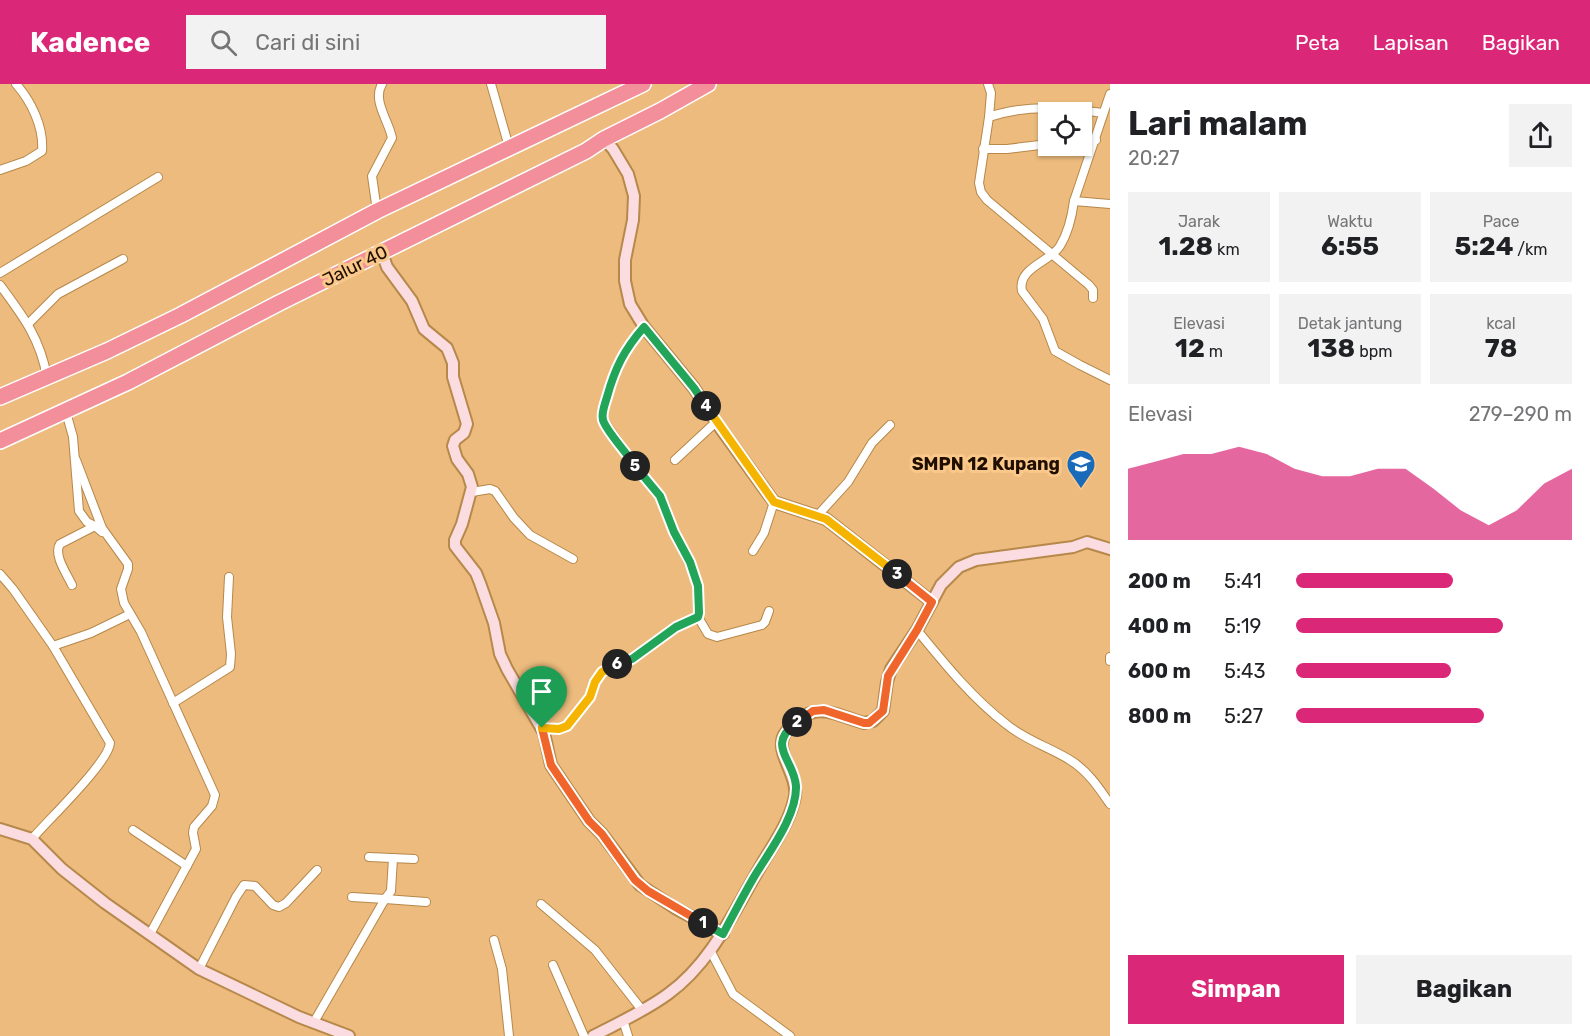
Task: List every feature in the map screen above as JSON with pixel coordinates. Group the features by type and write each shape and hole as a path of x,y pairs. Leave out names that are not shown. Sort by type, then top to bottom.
{"highway":[{"name":"Jalur 40","path":"0,398 181,315 377,211 643,84"},
{"name":"Jalur 40","path":"0,441 66,412 279,303 586,151 604,139 708,84"}],"street":[{"path":"0,170 26,161 42,151 39,126 28,100 16,84"},
{"path":"377,211 372,176 392,135 379,100 379,89 382,84"},
{"path":"490,84 509,147"},
{"path":"988,84 991,93 979,183 981,192 998,211 1089,285 1093,290 1093,298"},
{"path":"1110,94 1061,244 1053,254 1025,276 1020,285 1043,319 1055,351 1110,380"},
{"path":"989,117 1005,112 1032,109 1061,108 1103,112"},
{"path":"604,139 628,174 634,196 633,220 625,260 625,281 630,304 644,327 694,388 774,502 818,515 835,525 932,602"},
{"path":"1092,140 1096,140"},
{"path":"983,149 1038,145"},
{"path":"0,273 158,177"},
{"path":"1074,201 1110,204"},
{"path":"382,253 387,267 412,300 424,329 447,348 453,363 453,377 467,424 464,433 455,440 453,446 457,459 470,478 472,492 455,540 455,548 476,573 507,669 542,728 549,758 557,774 589,821 602,834 640,885 675,908 723,934"},
{"path":"28,324 58,294 123,259"},
{"path":"0,285 28,324 41,348 48,377"},
{"path":"644,327 629,344 616,367 603,412 603,420 665,506 674,532 695,575 699,600 698,617 708,634 717,637 762,625 769,611"},
{"path":"66,412 73,437 79,511 87,522 95,526 114,544"},
{"path":"675,460 716,422"},
{"path":"818,515 848,482 872,443 890,425"},
{"path":"76,460 102,528 128,564 121,589 124,603 141,632 215,795 212,806 194,827 196,847 150,934"},
{"path":"472,492 495,490 514,518 530,535 573,559"},
{"path":"753,551 764,533 774,502"},
{"path":"72,585 58,553 58,547 95,526"},
{"path":"593,1036 642,1010 680,984 723,934 792,812 796,787 782,751 782,741 786,732 809,713 817,710 864,723 873,722 883,711 891,669 917,630 941,585 960,567 970,561 1073,547 1087,542 1110,549"},
{"path":"0,574 53,646 111,745 87,778 32,839"},
{"path":"173,703 230,668 231,654 227,617 229,576"},
{"path":"53,646 91,633 130,614"},
{"path":"542,728 559,729 567,726 590,697 595,682 608,667 632,659 676,627 698,617"},
{"path":"917,630 988,710 1018,733 1070,760 1084,771 1110,804"},
{"path":"0,829 32,839 62,869 105,903 199,969 349,1036"},
{"path":"133,830 186,866"},
{"path":"369,857 414,859"},
{"path":"314,1022 391,891 393,858"},
{"path":"199,969 244,885 255,886 273,905 279,907 286,903 317,870"},
{"path":"352,897 426,902"},
{"path":"541,904 595,950 642,1010"},
{"path":"494,940 502,969 509,1036"},
{"path":"710,950 733,994 790,1036"},
{"path":"553,965 584,1036"},
{"path":"623,1020 628,1036"}],"place":[{"name":"SMPN 12 Kupang","path":"1081,490"}],"route":[{"path":"644,327 694,388 774,502 826,519 932,602 917,630 891,669 883,711 873,722 864,723 824,710 817,710 809,713 786,732 782,741 782,751 796,787 792,812 723,934 675,908 635,880 562,783 551,765 542,728 563,729 573,720 590,697 598,677 608,667 632,659 676,627 698,617 698,586 695,575 674,532 665,506 655,489 635,466 603,420 603,412 616,367 629,344 644,327"}]}
